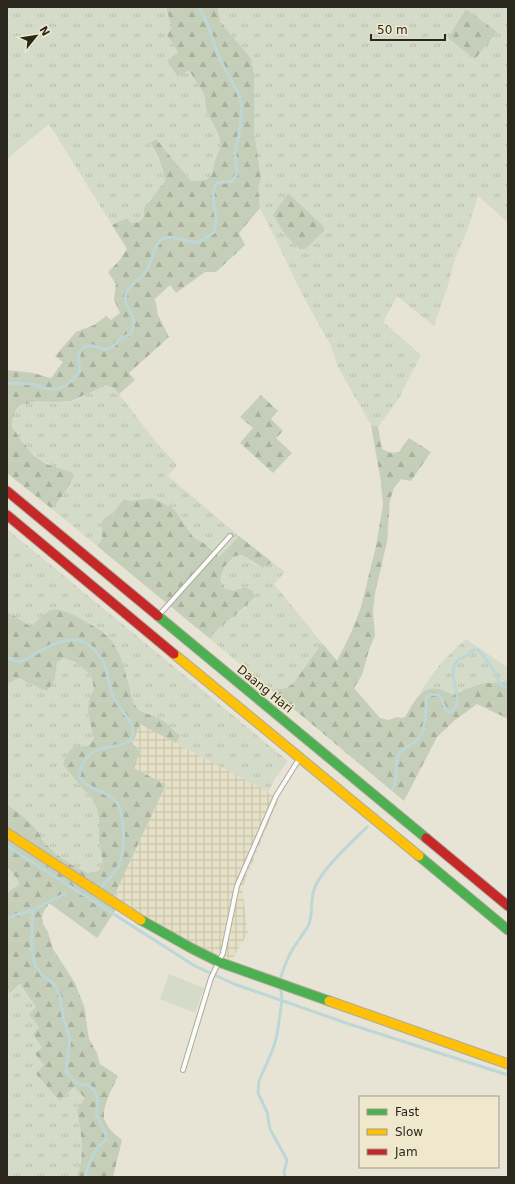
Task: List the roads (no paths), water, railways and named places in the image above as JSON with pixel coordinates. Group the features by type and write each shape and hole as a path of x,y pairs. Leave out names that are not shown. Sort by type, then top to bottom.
{"main road":[{"name":"Daang Hari","path":"7,491 508,906"},
{"path":"7,515 508,930"},
{"path":"159,640 170,626"},
{"path":"7,833 112,901 217,966 508,1064"}],"lane":[{"path":"158,616 230,536"},
{"path":"183,1070 211,978 222,953 237,886 276,796 300,757"}],"waterway":[{"path":"7,383 34,384 50,389 65,386 73,380 80,371 79,353 84,347 93,346 108,349 120,339 132,333 133,318 126,304 125,298 129,288 145,273 159,242 163,239 172,237 197,242 205,239 215,231 216,218 214,190 217,183 232,181 237,174 235,154 240,130 242,107 239,95 219,58 208,25 199,7"},
{"path":"7,657 15,661 22,661 57,643 73,640 85,642 94,649 103,662 114,698 130,722 133,732 132,737 121,745 104,748 89,756 83,764 79,777 90,787 112,798 117,803 122,820 123,850 119,865 113,875 100,889"},
{"path":"393,789 398,755 416,741 422,734 425,723 427,696 433,694 440,696 446,710 449,713 455,709 458,700 453,676 454,665 458,660 468,655 473,650 478,650 491,666 500,684 506,688 508,687"},
{"path":"281,977 291,952 310,922 313,892 319,880 338,856 367,827"},
{"path":"7,846 195,966 234,984 352,1025 508,1075"},
{"path":"7,919 33,910 65,894"},
{"path":"33,910 32,951 35,965 42,975 55,985 60,996 63,1017 70,1039 66,1071 75,1082 88,1085 95,1091 98,1103 96,1114 106,1135 106,1140 98,1147 92,1156 85,1177"},
{"path":"281,990 282,1000 277,1035 273,1049 259,1081 258,1093 267,1112 270,1129 287,1160 284,1172 285,1177"}]}
